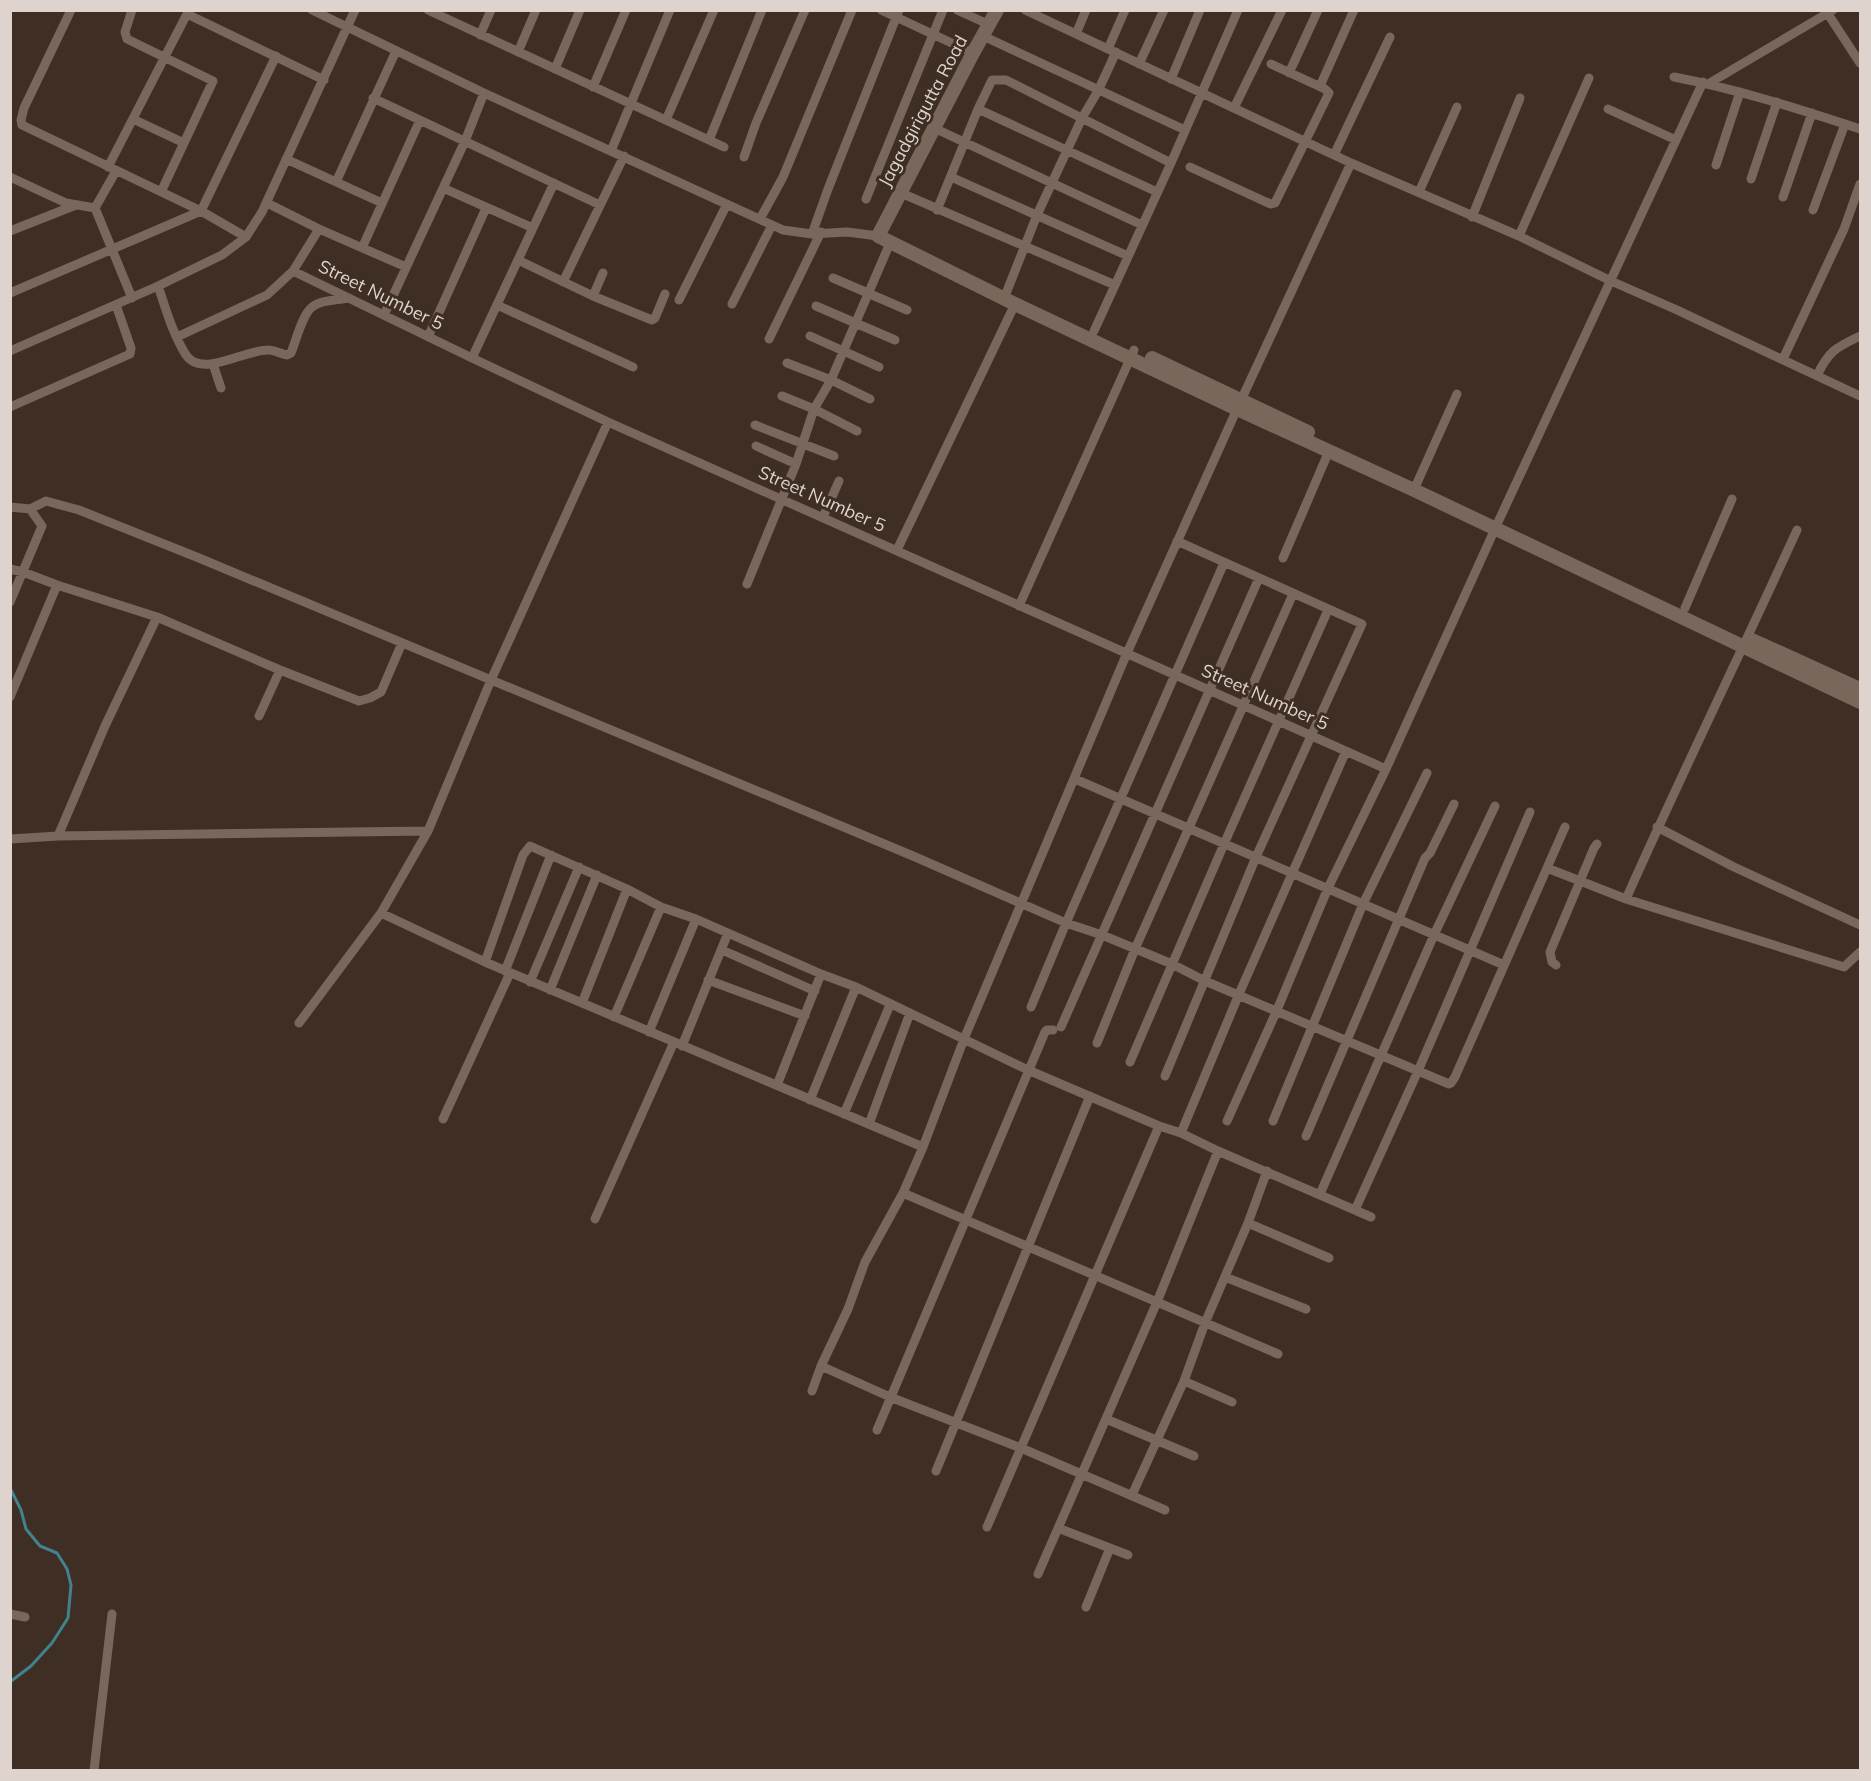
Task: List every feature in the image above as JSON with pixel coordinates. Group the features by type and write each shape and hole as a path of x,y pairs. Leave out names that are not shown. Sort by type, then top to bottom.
{"street":[{"path":"132,10 124,32 127,39 213,81 161,192"},
{"path":"312,10 484,93 783,230 816,233 848,232 883,236 1094,331 1132,354"},
{"path":"10,351 158,286 222,255 246,237 267,203 355,10"},
{"path":"428,10 446,14 480,35 724,147"},
{"path":"480,35 491,10"},
{"path":"518,52 536,10"},
{"path":"555,69 580,10"},
{"path":"594,87 626,10"},
{"path":"611,151 670,10"},
{"path":"666,120 714,10"},
{"path":"709,140 762,10"},
{"path":"744,157 756,123 805,10"},
{"path":"760,219 783,177 852,10"},
{"path":"881,10 898,14 933,35 973,53"},
{"path":"866,199 943,10"},
{"path":"957,10 986,30 1098,90 1185,130"},
{"name":"Jagadgirigutta Road","path":"883,236 901,193 997,10"},
{"path":"1025,10 1044,14 1076,34 1171,79 1334,155 1518,236 1860,396"},
{"path":"1076,34 1086,10"},
{"path":"1007,291 1037,215 1082,118 1098,90 1125,10"},
{"path":"1139,64 1164,10"},
{"path":"1171,79 1200,10"},
{"path":"1094,331 1238,10"},
{"path":"1234,108 1282,10"},
{"path":"1289,73 1318,10"},
{"path":"1320,86 1354,10"},
{"path":"70,11 24,108 21,123 32,131 201,211 246,237"},
{"path":"132,298 95,207 133,119 188,12 324,80"},
{"path":"1227,1120 1277,1010 1328,888 1386,770 1497,524 1676,140 1705,83 1830,12 1860,63"},
{"path":"769,339 816,233 828,189 898,14"},
{"path":"1334,155 1390,37"},
{"path":"336,182 396,51"},
{"path":"10,293 201,211 276,56"},
{"path":"1190,167 1271,204 1275,203 1329,93 1320,86 1270,64"},
{"path":"1674,77 1778,102 1860,129"},
{"path":"1518,236 1589,78"},
{"path":"938,210 978,109 992,80 1006,80 1171,163"},
{"path":"1716,165 1740,92"},
{"path":"384,315 465,141 484,93"},
{"path":"373,98 600,205"},
{"path":"1472,217 1520,98"},
{"path":"1751,179 1778,102"},
{"path":"1419,192 1456,107"},
{"path":"978,109 1157,192"},
{"path":"1608,109 1676,140"},
{"path":"1783,197 1812,113"},
{"path":"133,119 184,143"},
{"path":"362,248 420,120"},
{"path":"1813,210 1845,124"},
{"path":"934,128 1142,225"},
{"path":"563,282 624,156"},
{"path":"286,159 382,203"},
{"path":"812,1391 820,1366 848,1309 864,1262 903,1193 923,1147 964,1039 1127,653 1352,163"},
{"path":"10,177 66,203 95,207"},
{"path":"951,177 1128,256"},
{"path":"472,358 554,183"},
{"path":"1783,359 1844,229 1860,184"},
{"path":"443,188 533,228"},
{"path":"901,193 1115,285"},
{"path":"267,203 319,229 406,267"},
{"path":"679,300 727,204"},
{"path":"10,231 76,205"},
{"path":"428,337 486,208"},
{"path":"732,304 772,225"},
{"name":"Street Number 5","path":"319,229 292,271 608,422 1386,770"},
{"path":"747,584 796,464 814,409 831,380 869,294 883,236"},
{"path":"883,236 1015,304 1132,354 1329,451 1685,608 1746,642"},
{"path":"518,260 593,296 652,320 665,294"},
{"path":"177,337 267,295 292,271"},
{"path":"593,296 603,273"},
{"path":"832,279 907,310"},
{"path":"158,286 187,357 200,365 270,350 287,355 291,353 310,308 349,298"},
{"path":"897,550 1015,304"},
{"path":"10,407 130,354 131,348 116,305"},
{"path":"497,305 633,367"},
{"path":"816,306 895,340"},
{"path":"810,336 879,367"},
{"path":"1817,376 1827,356 1842,344 1860,336"},
{"path":"1019,606 1132,354"},
{"path":"787,363 831,380 870,399"},
{"path":"213,364 220,388"},
{"path":"1417,483 1457,394"},
{"path":"782,396 857,431"},
{"path":"1239,405 1417,483 1497,524 1805,669 1860,688"},
{"path":"299,1023 381,913 428,831 491,680 608,422"},
{"path":"755,425 834,456"},
{"path":"756,446 796,464"},
{"path":"1282,558 1329,451"},
{"path":"823,517 839,481"},
{"path":"1685,608 1732,499"},
{"path":"10,507 30,509 46,501 78,510 199,558 913,856 1066,923 1172,964 1205,981 1446,1083 1453,1081 1565,827"},
{"path":"10,602 42,526 30,509"},
{"path":"1626,899 1657,826 1797,530"},
{"path":"1165,1076 1256,857 1362,624 1177,541"},
{"path":"1031,1008 1120,798 1224,563"},
{"path":"10,569 157,617 359,701 381,692 402,643"},
{"path":"877,1430 1045,1032 1057,1028 1102,935 1259,578"},
{"path":"10,697 57,585"},
{"path":"1097,1043 1135,949 1293,594"},
{"path":"1130,1062 1328,610"},
{"path":"58,836 105,726 157,617"},
{"path":"1805,669 1860,702"},
{"path":"259,716 280,670"},
{"path":"1181,1133 1239,994 1346,752"},
{"path":"1273,1120 1363,904 1427,773"},
{"path":"1075,779 1504,965"},
{"path":"1306,1136 1425,858 1430,853 1454,804"},
{"path":"1320,1194 1434,935 1495,806"},
{"path":"1355,1210 1530,812"},
{"path":"1657,826 1734,867 1860,925"},
{"path":"10,839 58,836 428,831"},
{"path":"1556,965 1552,962 1550,952 1597,844"},
{"path":"485,962 523,855 530,846 597,875 661,907 696,919 856,987 1028,1070 1159,1126 1181,1133 1371,1217"},
{"path":"442,1119 507,972 551,855"},
{"path":"530,982 579,867"},
{"path":"1547,867 1626,899 1844,967 1860,952"},
{"path":"550,990 597,875"},
{"path":"582,1003 627,889"},
{"path":"614,1017 661,907"},
{"path":"381,913 530,982 923,1147"},
{"path":"649,1032 696,919"},
{"path":"595,1219 728,933"},
{"path":"722,950 815,991"},
{"path":"777,1085 821,974"},
{"path":"708,980 805,1016"},
{"path":"810,1100 856,987"},
{"path":"844,1114 890,1005"},
{"path":"869,1124 910,1012"},
{"path":"936,1471 1090,1096"},
{"path":"987,1527 1159,1126"},
{"path":"1038,1574 1157,1302 1218,1151"},
{"path":"1132,1495 1184,1381 1267,1171"},
{"path":"903,1193 1278,1354"},
{"path":"1248,1223 1329,1258"},
{"path":"1225,1276 1306,1309"},
{"path":"820,1366 1165,1510"},
{"path":"1184,1381 1232,1402"},
{"path":"1106,1419 1194,1456"},
{"path":"1058,1528 1128,1555"},
{"path":"1086,1607 1110,1548"},
{"path":"10,1614 25,1617"},
{"path":"94,1770 112,1614"}],"waterway":[{"path":"10,1488 21,1510 26,1529 40,1546 57,1553 67,1569 71,1585 68,1618 52,1643 31,1666 10,1682"}]}
